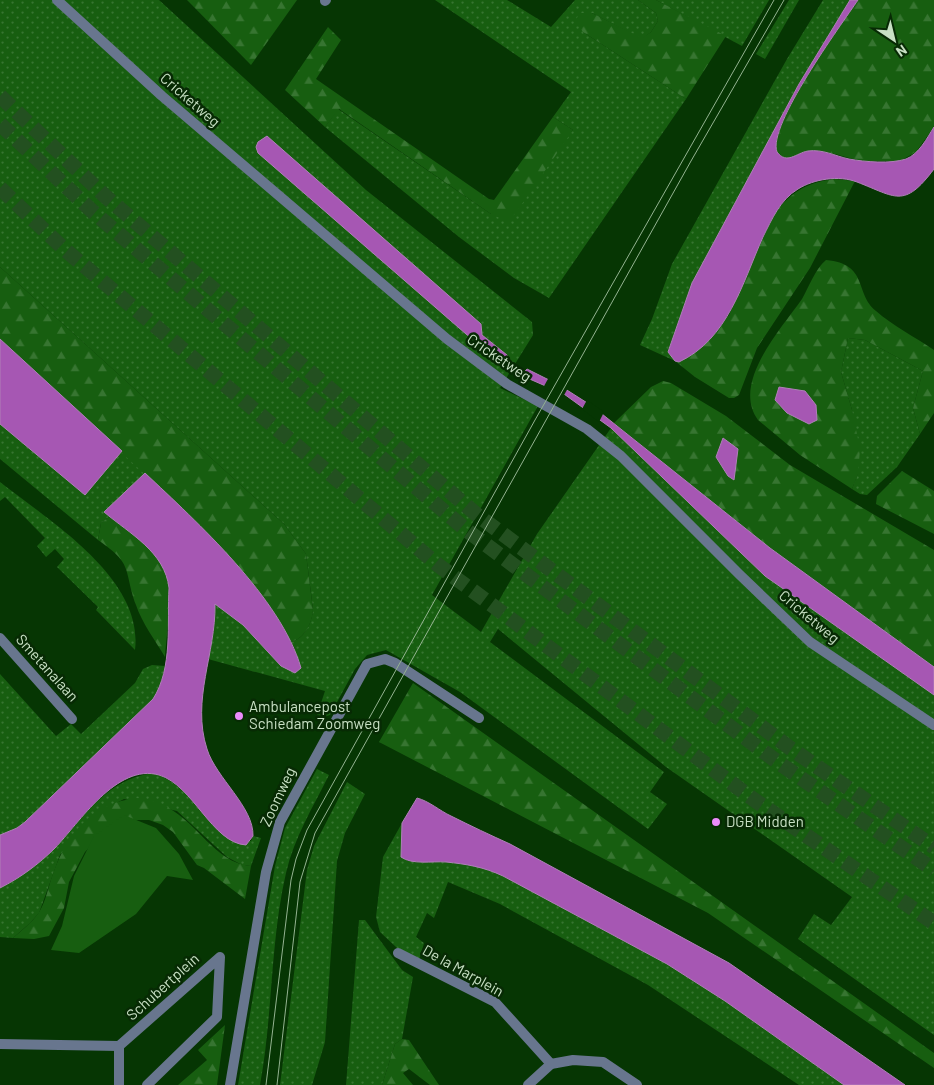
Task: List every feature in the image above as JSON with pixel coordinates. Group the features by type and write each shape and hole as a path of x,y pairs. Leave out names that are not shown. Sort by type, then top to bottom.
{"street":[{"name":"Cricketweg","path":"57,0 162,96 447,339 507,384 587,428 621,456 740,576 810,642 934,725"},
{"name":"Smetanalaan","path":"0,638 72,718"},
{"name":"Zoomweg","path":"230,1085 266,872 280,822 367,664 385,659 395,662 479,718"},
{"name":"De la Marplein","path":"398,953 495,1002 551,1064"},
{"name":"Schubertplein","path":"119,1046 220,957 217,1017 147,1085"},
{"path":"0,1044 119,1046 119,1085"},
{"path":"528,1085 551,1064 573,1060 603,1062 637,1085"}],"green space":[{"path":"0,0 159,0 366,190 532,322 533,335 500,388 538,406 432,595 481,632 537,534 611,428 765,576 934,695 934,1035 798,939 814,914 831,925 852,897 666,767 498,629 490,642 664,772 650,792 667,804 648,829 460,692 386,650 367,655 355,669 330,715 324,717 317,715 325,691 208,659 214,629 215,603 243,625 281,666 295,649 291,642 300,637 307,629 312,614 306,554 284,524 0,267"},
{"path":"187,0 297,0 251,65"},
{"path":"435,0 507,0 551,27 575,0 638,0 656,13 658,21 651,32 642,39 592,13 583,32 686,99 549,298 514,278 459,237 325,127 338,109 491,214 573,130 553,117 571,92"},
{"path":"638,0 656,0 726,36 686,99 583,32 575,21 580,13 592,13 642,38 651,32 658,21 656,13"},
{"path":"656,0 769,0 742,46"},
{"path":"789,0 799,0 765,59 756,54"},
{"path":"823,0 850,0 799,84 692,283 668,351 675,361 640,345 652,319 672,264 787,59"},
{"path":"858,0 934,0 934,127 916,152 900,161 860,161 835,154 807,151 792,158 784,158 777,152 777,139 783,121 807,76"},
{"path":"328,27 341,40 316,79 489,199 494,200 553,117 573,130 515,214 506,221 491,214 339,109 325,127 285,90"},
{"path":"835,179 855,181 810,268 757,348 739,395 729,398 695,377 675,361 679,362 729,315 773,216 779,208 792,195 807,186"},
{"path":"826,260 849,267 859,280 869,304 876,311 897,327 934,350 934,413 920,434 913,408 923,371 865,340 848,338 841,372 852,410 860,449 858,474 852,489 800,455 758,420 751,405 751,390 755,373 762,357"},
{"path":"0,267 284,524 306,554 313,610 311,620 304,634 291,642 254,585 199,525 0,339"},
{"path":"848,338 865,340 923,371 913,408 920,434 897,467 867,495 860,494 852,489 858,473 852,410 841,372"},
{"path":"663,381 671,383 726,416 790,465 934,550 934,667 770,548 614,423 651,387"},
{"path":"0,424 85,495 122,451 145,473 105,512 110,516 101,523 98,540 0,459"},
{"path":"902,471 934,491 934,534 876,504 877,496"},
{"path":"0,482 67,533 109,575 125,599 134,624 135,650 96,610 98,607 57,567 64,559 55,549 46,557 37,546 45,538 5,497 0,501"},
{"path":"110,516 146,545 157,556 163,566 169,590 169,618 165,657 139,612 126,568 109,548 98,540 101,523"},
{"path":"152,665 165,666 161,683 153,699 25,822 17,828 0,835 0,674 56,736 71,724 81,734 135,683 143,669"},
{"path":"413,683 934,1053 934,1068 708,913 379,742"},
{"path":"317,769 329,775 299,835 286,873 277,925 260,1085 238,1085 275,866 285,828"},
{"path":"152,773 165,778 185,793 209,821 228,838 251,841 253,836 261,838 251,866 242,865 227,857 177,811 124,799 101,811 60,855 39,913 13,938 0,937 0,888 23,875 43,859 109,791 136,777"},
{"path":"347,782 365,794 345,833 337,861 325,1042 312,1085 280,1085 307,870 314,846"},
{"path":"136,798 155,802 172,810 186,820 222,854 235,862 251,866 245,899 204,868 197,865 173,832 163,825 149,820 136,820 95,841 85,852 69,882 64,908 49,936 34,939 13,938 38,914 59,859 83,823 106,807 120,801"},
{"path":"124,815 156,828 179,854 193,880 167,876 136,914 79,953 51,950 62,926 74,876 94,836"},
{"path":"402,823 407,861 456,863 492,871 503,876 667,964 725,1001 844,1085 799,1085 648,985 500,904 448,882 434,918 427,913 416,937 424,943 418,964 412,962 380,932 376,917 383,857"},
{"path":"359,920 365,920 402,970 413,977 402,1039 395,1044 382,1085 346,1085"},
{"path":"225,1025 217,1085 178,1085 207,1060 198,1050"},
{"path":"402,1039 409,1040 439,1085 430,1085 409,1069 403,1073 413,1085 382,1085 395,1044"}],"shaded area":[{"path":"850,0 858,0 807,76 783,121 777,139 777,152 784,158 813,151 863,161 900,161 911,157 915,153 934,127 934,169 924,182 907,195 891,195 857,182 842,179 827,179 811,183 792,193 781,204 773,217 740,291 722,325 696,352 679,362 675,361 668,352 692,283 799,84"},
{"path":"267,136 481,324 482,335 507,355 509,360 503,363 466,334 258,153 256,147 258,142"},
{"path":"0,339 122,451 85,495 0,424"},
{"path":"527,369 559,385 592,406 770,548 934,667 934,695 765,576 611,428 564,394 525,377 523,374"},
{"path":"779,387 805,391 816,405 817,420 809,424 787,413 775,400"},
{"path":"723,438 738,449 734,480 728,476 716,457"},
{"path":"145,473 212,538 257,588 276,615 291,642 301,668 295,673 281,666 243,625 215,604 212,640 203,695 203,731 207,749 212,760 248,814 253,836 246,845 234,842 212,825 193,801 171,781 159,775 143,774 128,778 114,786 87,811 49,854 22,875 0,888 0,835 17,828 25,822 153,699 164,674 168,645 169,588 166,575 154,554 135,536 104,512"},
{"path":"417,798 426,801 458,820 510,844 729,963 905,1085 844,1085 725,1001 667,964 503,876 489,870 468,865 446,862 416,862 401,857 402,823"}],"pier":[{"path":"549,377 568,388 563,397 543,388"},
{"path":"587,400 604,412 599,422 582,409"}],"tunnel":[{"path":"0,96 105,196 476,514 790,748 934,847"},
{"path":"0,124 92,211 465,529 779,763 934,870"},
{"path":"0,188 63,248 438,565 753,799 934,923"}],"tram line":[{"path":"266,1085 291,880 296,859 307,830 535,420 774,0"},
{"path":"277,1085 300,882 315,833 691,161 784,0"}],"place":[{"name":"Ambulancepost Schiedam Zoomweg","path":"239,716"},
{"name":"DGB Midden","path":"716,822"}]}
